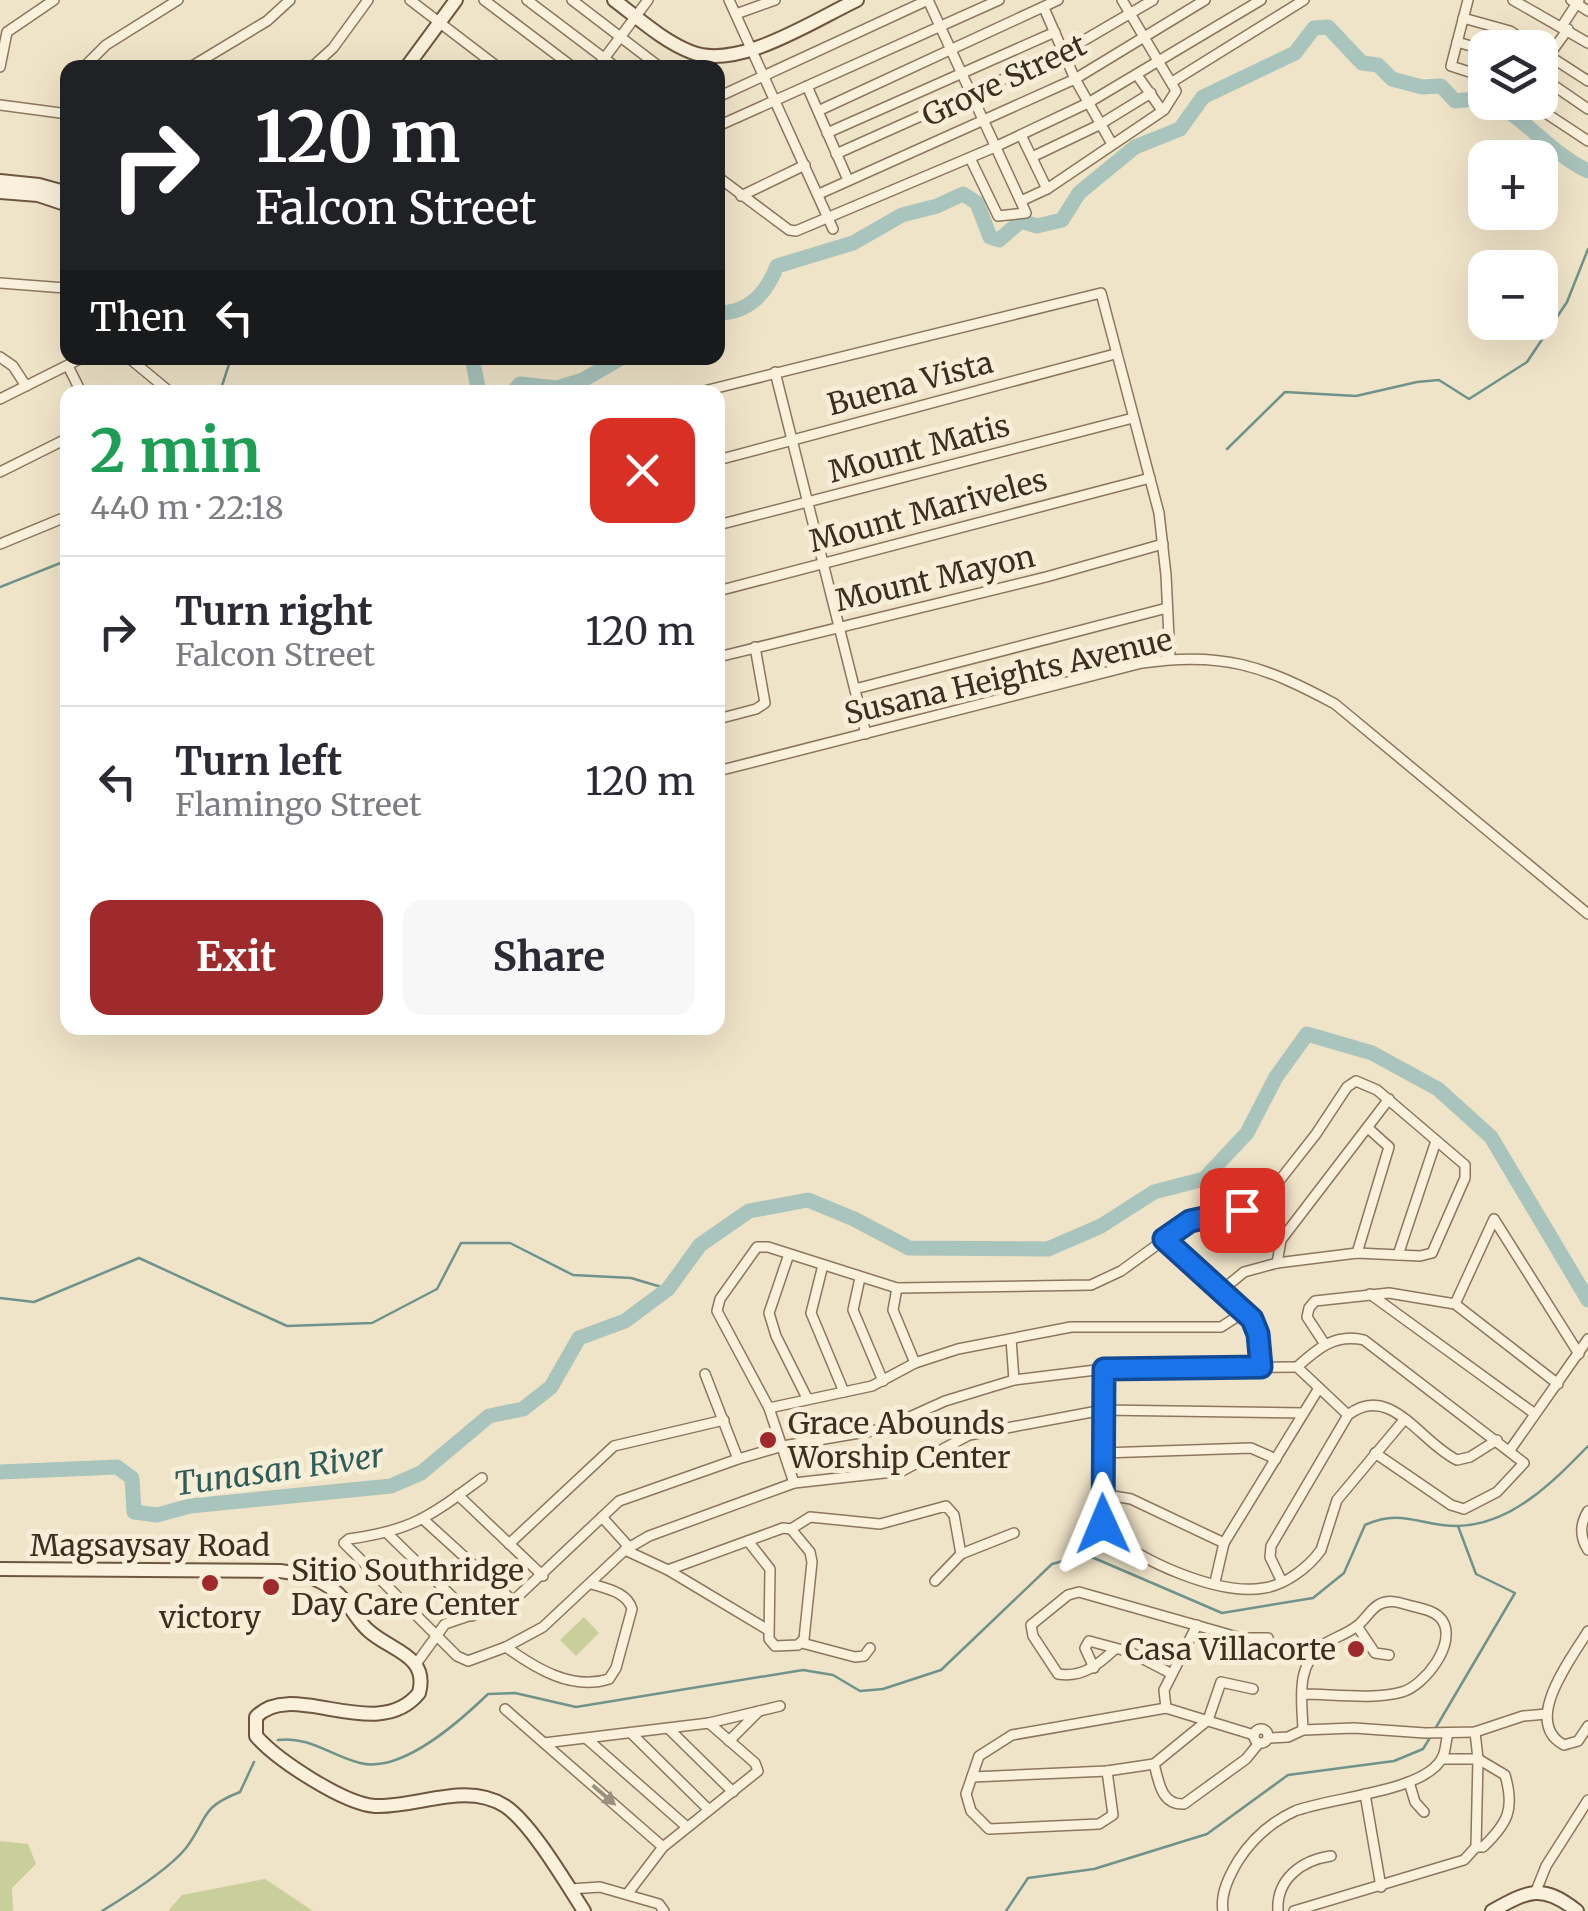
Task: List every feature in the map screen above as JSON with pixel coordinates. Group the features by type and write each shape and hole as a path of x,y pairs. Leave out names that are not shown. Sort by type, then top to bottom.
{"main road":[{"path":"412,60 456,0"},
{"path":"614,0 675,44 695,54 725,57 752,50 857,0"},
{"path":"0,181 60,191"},
{"path":"0,192 38,195 60,202"},
{"name":"Magsaysay Road","path":"0,1570 280,1570 307,1575 328,1584 367,1630 402,1650 416,1664"},
{"path":"416,1664 421,1688 404,1707 361,1714 280,1705 256,1716 256,1736 309,1776 366,1805 401,1805 467,1795 504,1805 526,1826 584,1911"},
{"path":"1492,1911 1536,1891 1554,1895 1577,1911"}],"street":[{"path":"0,67 6,32 54,0"},
{"path":"92,60 106,45 178,0"},
{"path":"202,60 267,21 290,0"},
{"path":"320,60 368,0"},
{"path":"410,0 489,60"},
{"path":"484,0 563,60"},
{"path":"527,0 608,60"},
{"path":"572,0 651,60"},
{"path":"602,60 648,0"},
{"path":"730,0 833,229"},
{"path":"725,94 928,0 1026,213 998,216 970,158"},
{"path":"725,123 999,0"},
{"path":"818,111 1058,0"},
{"path":"1021,201 1048,189 1166,109 1176,90 1122,0"},
{"path":"836,154 1064,52 1153,0"},
{"name":"Grove Street","path":"819,194 1075,79 1204,0"},
{"path":"725,183 792,231 996,147 1088,104 1261,0"},
{"path":"1274,0 1283,14"},
{"path":"1172,82 1304,0"},
{"path":"1468,0 1451,66 1468,72"},
{"path":"1513,0 1588,43"},
{"path":"736,14 768,1"},
{"path":"1558,41 1575,1 1588,10"},
{"path":"1044,8 1075,79 1112,144"},
{"path":"1464,18 1506,30"},
{"path":"827,133 1055,32"},
{"path":"1457,42 1468,45"},
{"path":"1558,61 1588,81"},
{"path":"1138,75 1161,110"},
{"path":"806,86 848,180"},
{"path":"1558,88 1588,109"},
{"path":"1032,157 1099,125 1151,93"},
{"path":"0,105 60,113"},
{"path":"1556,120 1588,141"},
{"path":"1020,135 1048,189"},
{"path":"742,196 805,165"},
{"path":"0,284 60,288"},
{"path":"725,385 1101,293 1150,478 1163,544 1170,659"},
{"name":"Buena Vista","path":"725,458 1116,354"},
{"path":"0,358 13,366 26,386"},
{"path":"137,365 162,385"},
{"path":"0,399 68,366 77,385"},
{"path":"775,372 866,734"},
{"name":"Mount Matis","path":"725,523 1133,418"},
{"path":"0,472 60,442"},
{"name":"Mount Mariveles","path":"725,588 1150,478"},
{"path":"0,544 60,519"},
{"name":"Mount Mayon","path":"725,655 1046,577 1163,544"},
{"path":"855,689 1167,608"},
{"path":"725,717 766,703 755,647"},
{"name":"Susana Heights Avenue","path":"725,769 1170,659 1249,664 1335,704 1588,914"},
{"path":"794,1483 769,1408 717,1310 720,1299 752,1251 768,1246 897,1288 1090,1285 1121,1271 1190,1221 1242,1210 1265,1199 1347,1087 1356,1081 1389,1100 1465,1165 1467,1173 1432,1253 1357,1253 1277,1263 1244,1272 1222,1290"},
{"path":"1277,1263 1281,1240 1389,1100"},
{"path":"1357,1253 1389,1147 1368,1128"},
{"path":"1398,1255 1436,1141"},
{"path":"1455,1304 1494,1219 1579,1354"},
{"path":"1164,1239 1246,1312 1256,1326 1261,1367"},
{"path":"789,1254 769,1313 772,1328 807,1398"},
{"path":"823,1265 811,1313 844,1392"},
{"path":"860,1278 853,1310 883,1381"},
{"path":"897,1288 893,1310 915,1363"},
{"path":"1324,1343 1308,1316 1315,1302 1388,1293 1455,1304 1558,1384"},
{"path":"1370,1294 1535,1414"},
{"path":"769,1408 883,1381 936,1354 1071,1327 1221,1328 1246,1312"},
{"path":"416,1664 450,1622 513,1601 629,1496 782,1446 883,1429 945,1401 1014,1380 1104,1369 1296,1367 1324,1343 1350,1338 1364,1340 1524,1463 1498,1492 1464,1509 1452,1505 1376,1453"},
{"path":"1011,1339 1014,1380"},
{"path":"1510,1450 1588,1340"},
{"path":"1296,1367 1348,1415"},
{"path":"1104,1369 1102,1494 1106,1531 1177,1574 1255,1589 1282,1582 1309,1564 1321,1550 1337,1500 1404,1420"},
{"path":"705,1374 738,1458"},
{"path":"1215,1582 1224,1543 1319,1388"},
{"path":"1282,1582 1270,1557 1270,1546 1348,1415 1363,1406 1380,1403 1457,1460 1470,1457 1497,1440"},
{"path":"482,1478 424,1520 388,1534 349,1539 344,1546 463,1660 506,1647 543,1627 627,1549 650,1536 794,1483 902,1471 968,1435 1103,1410 1303,1413"},
{"path":"509,1544 614,1446 724,1420"},
{"path":"1102,1452 1252,1448 1276,1459"},
{"path":"1102,1494 1131,1498 1224,1543"},
{"path":"458,1495 543,1576"},
{"path":"668,1570 790,1529 810,1517 880,1524 946,1506 954,1515 961,1554"},
{"path":"1588,1510 1581,1523 1588,1550"},
{"path":"602,1517 627,1549 768,1630"},
{"path":"424,1520 513,1601"},
{"path":"790,1529 812,1557 802,1644"},
{"path":"934,1581 961,1554 1014,1533"},
{"path":"388,1534 472,1616"},
{"path":"748,1541 770,1569 768,1630 775,1646 802,1644 854,1657 864,1656 870,1648"},
{"path":"506,1647 565,1680 609,1679 616,1668 632,1609 623,1596 592,1584"},
{"path":"1115,1649 1094,1668 1071,1675 1058,1674 1031,1630 1034,1620 1074,1593 1241,1638 1268,1638"},
{"path":"1302,1694 1407,1691 1435,1666 1446,1635 1443,1621 1434,1612 1395,1601 1378,1605 1357,1626 1315,1652 1304,1671 1302,1694 1303,1730"},
{"path":"1166,1708 1163,1695 1170,1673 1197,1625"},
{"path":"1357,1626 1375,1653 1388,1656"},
{"path":"1588,1631 1554,1687 1547,1714 1552,1734 1564,1745 1578,1741 1588,1726"},
{"path":"1094,1668 1085,1648 1089,1641 1130,1652 1170,1673"},
{"path":"972,1777 1107,1771 1154,1764 1208,1720 1222,1682 1253,1689"},
{"path":"544,1743 709,1723 780,1706"},
{"path":"1107,1771 1113,1810 1111,1819 1100,1824 988,1829 967,1802 979,1756 1012,1734 1166,1708 1256,1739"},
{"path":"506,1709 663,1847"},
{"path":"729,1740 759,1711"},
{"path":"1154,1764 1166,1798 1177,1805 1184,1804 1246,1759 1258,1730 1264,1730 1269,1738 1288,1737 1303,1730 1365,1728 1475,1732 1523,1716 1547,1714"},
{"path":"628,1893 663,1847 758,1771 755,1763 709,1723"},
{"path":"669,1729 733,1792"},
{"path":"1294,1911 1464,1860 1476,1847 1475,1732"},
{"path":"1223,1911 1222,1899 1234,1868 1264,1829 1318,1803 1409,1782 1428,1772 1442,1759 1444,1733"},
{"path":"632,1734 709,1810"},
{"path":"587,1740 688,1828"},
{"path":"1442,1759 1478,1759 1505,1776 1512,1799 1506,1821 1484,1847 1476,1847"},
{"path":"1409,1782 1415,1802 1424,1812"},
{"path":"1364,1794 1381,1887"},
{"path":"1536,1891 1546,1866 1588,1800"},
{"path":"1278,1911 1278,1898 1287,1879 1308,1862 1331,1856"},
{"path":"570,1888 600,1886 660,1904 664,1911"}],"green space":[{"path":"584,1617 599,1633 576,1656 560,1640"},
{"path":"0,1841 28,1844 36,1864 12,1888 13,1911 0,1911"},
{"path":"265,1879 313,1911 168,1911 182,1895"}],"waterway":[{"path":"725,312 739,310 755,300 777,266 853,243 902,215 963,194 977,203 990,237 999,240 1021,221 1037,226 1062,220 1079,193 1135,147 1180,129 1203,97 1295,53 1314,28 1328,27 1362,63 1378,65 1392,79 1422,87 1441,86 1455,101 1468,100"},
{"path":"1519,120 1588,171"},
{"path":"1227,449 1285,392 1356,396 1439,380 1469,399 1527,362 1567,302 1588,249"},
{"path":"222,385 229,365"},
{"path":"473,365 478,385"},
{"path":"567,385 609,365"},
{"path":"519,385 529,385"},
{"path":"0,587 60,563"},
{"name":"Tunasan River","path":"0,1472 117,1467 132,1478 134,1512 157,1515 190,1506 391,1486 421,1473 489,1416 523,1409 551,1387 579,1338 625,1321 668,1289 700,1245 749,1211 808,1200 909,1248 1048,1249 1101,1226 1154,1192 1204,1179 1247,1133 1276,1077 1307,1034 1372,1053 1438,1089 1491,1137 1588,1300"},
{"path":"0,1298 34,1302 139,1258 287,1326 372,1323 437,1289 461,1243 510,1243 573,1275 631,1278 668,1289"},
{"path":"278,1740 300,1741 349,1760 376,1764 394,1761 429,1743 488,1694 515,1693 576,1707 803,1670 833,1675 860,1691 883,1689 941,1670 1052,1564 1077,1557 1094,1558 1222,1613 1313,1598 1344,1573 1365,1525 1401,1518 1457,1526 1495,1518 1530,1499 1588,1446"},
{"path":"1435,1729 1515,1593 1476,1574 1458,1526"},
{"path":"1006,1911 1028,1878 1094,1869 1207,1834 1288,1775 1394,1761 1423,1749 1431,1736"},
{"path":"102,1911 179,1856 206,1814 240,1792 254,1762"}],"place":[{"name":"Grace Abounds Worship Center","path":"768,1440"},
{"name":"victory","path":"210,1583"},
{"name":"Sitio Southridge Day Care Center","path":"271,1587"},
{"name":"Casa Villacorte","path":"1356,1649"}],"route":[{"path":"1103,1524 1104,1369 1261,1367 1258,1334 1252,1319 1164,1239 1190,1221 1242,1210"}]}
